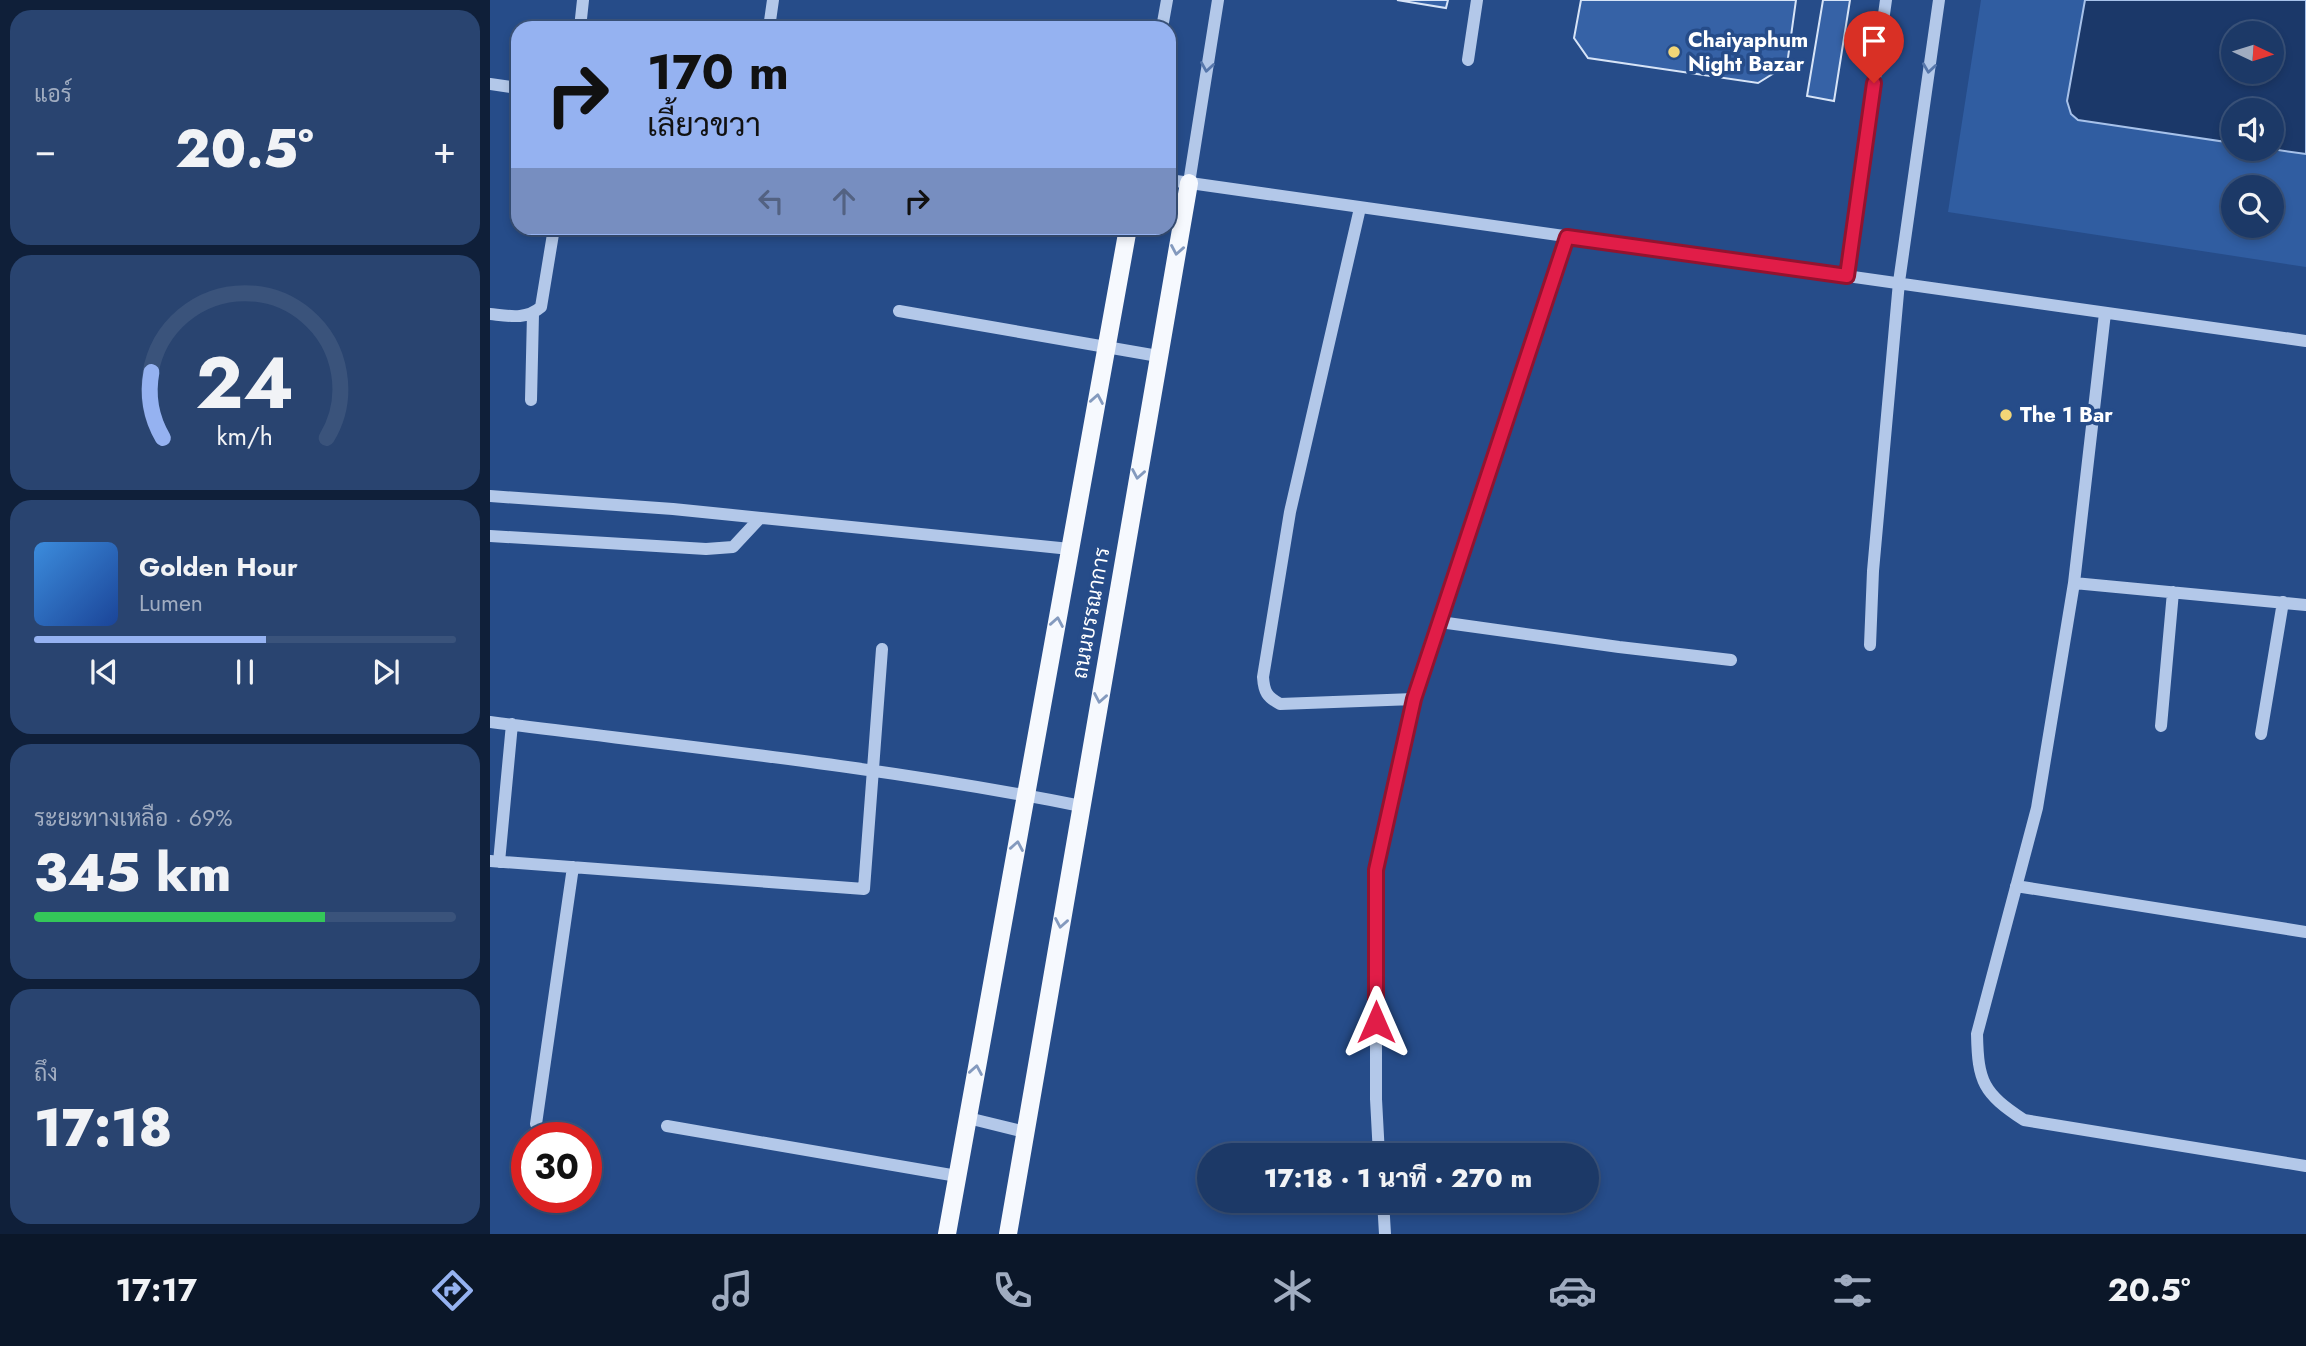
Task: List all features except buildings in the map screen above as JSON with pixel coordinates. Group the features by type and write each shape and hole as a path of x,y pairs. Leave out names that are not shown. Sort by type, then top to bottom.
{"main road":[{"name":"ถนนบรรณาการ","path":"1008,1234 1189,183"},
{"name":"ถนนบรรณาการ","path":"947,1234 1127,235"}],"street":[{"path":"581,21 583,0"},
{"path":"770,21 773,0"},
{"path":"1163,21 1167,0"},
{"name":"ถนนบรรณาการ","path":"1189,183 1218,0"},
{"path":"1468,60 1477,0"},
{"path":"1847,276 1886,0"},
{"path":"1870,645 1873,571 1899,282 1939,0"},
{"path":"490,84 511,87"},
{"path":"1176,181 2306,341"},
{"path":"1360,208 1290,512 1263,677 1264,691 1280,704 1414,699"},
{"path":"490,314 518,317 533,314 541,307 553,235"},
{"path":"1379,1143 1376,1099 1376,870 1414,699 1567,237"},
{"path":"899,311 1158,356"},
{"path":"2105,313 2074,583 2037,808 1977,1034 1978,1066 1987,1091 2024,1119 2306,1166"},
{"path":"531,400 533,314"},
{"path":"490,496 760,518 1070,550"},
{"path":"490,536 706,549 733,547 760,518"},
{"path":"2074,583 2306,605"},
{"path":"2161,726 2173,592"},
{"path":"2261,734 2283,603"},
{"path":"1440,622 1731,660"},
{"path":"512,724 495,861 864,889 882,649"},
{"path":"490,722 874,771 1082,806"},
{"path":"536,1122 573,867"},
{"path":"2016,887 2306,932"},
{"path":"968,1118 1025,1132"},
{"path":"667,1126 957,1176"},
{"path":"1383,1213 1385,1234"}],"shaded area":[{"path":"1981,0 2306,0 2306,267 1948,212"},
{"path":"2085,0 2306,0 2306,154 2284,151 2284,98 2221,98 2221,141 2078,120 2071,114 2067,101"}],"place":[{"name":"Chaiyaphum Night Bazar","path":"1674,52"},
{"name":"The 1 Bar","path":"2006,415"}],"route":[{"path":"1376,1022 1376,870 1414,699 1567,237 1847,276 1874,83"}]}
